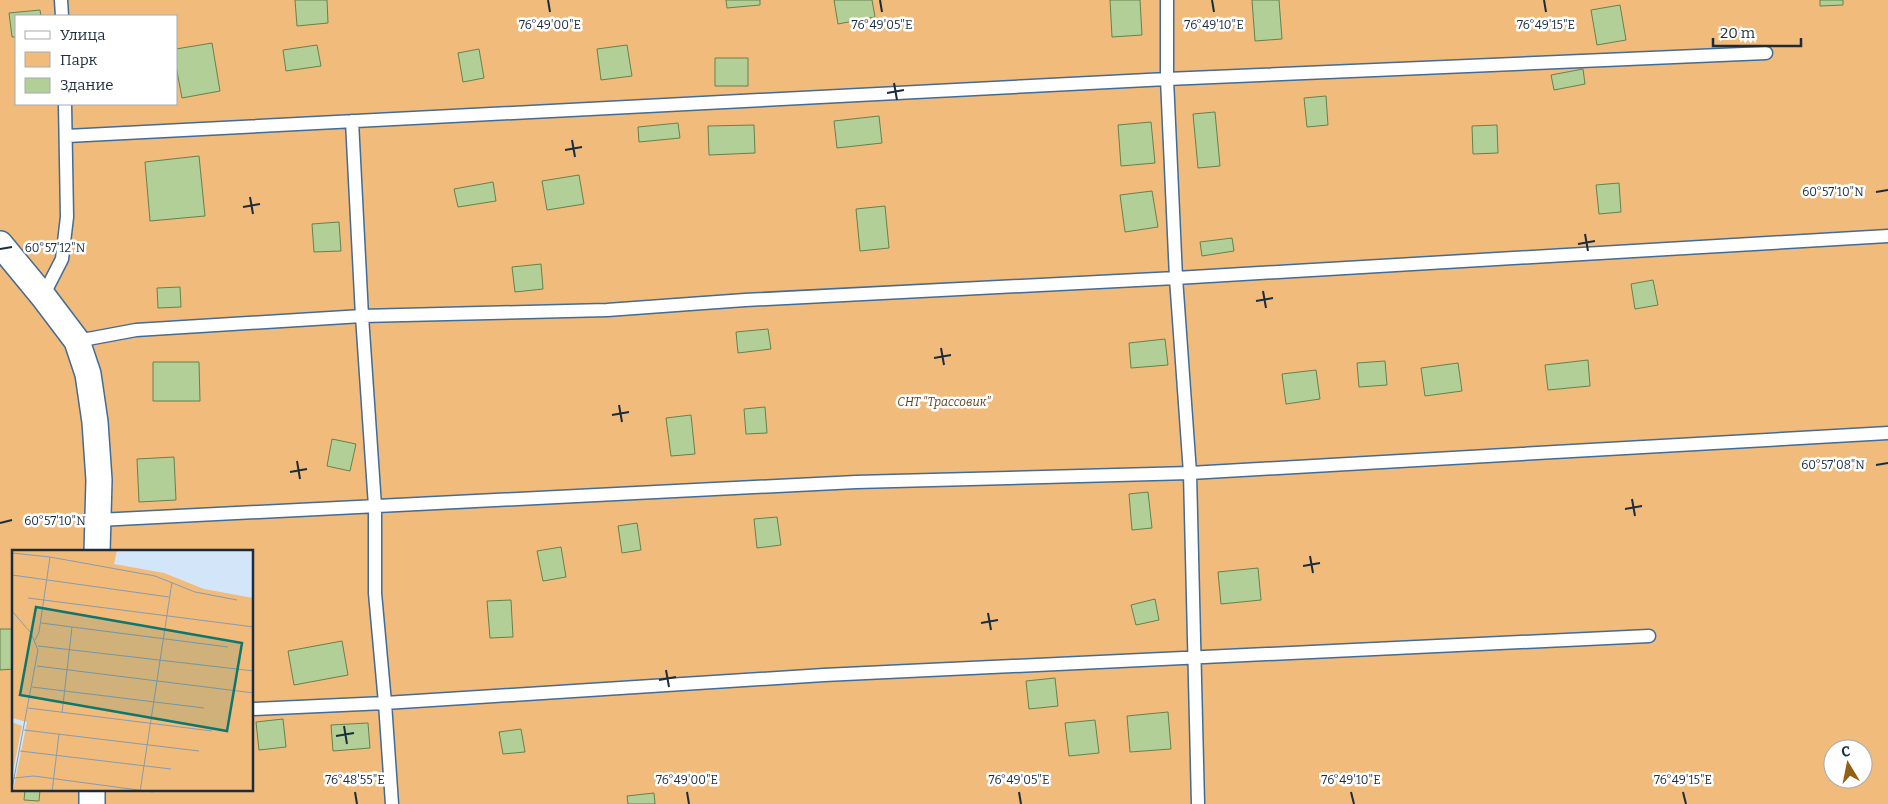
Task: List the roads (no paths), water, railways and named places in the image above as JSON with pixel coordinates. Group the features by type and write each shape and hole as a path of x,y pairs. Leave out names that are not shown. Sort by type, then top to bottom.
{"street":[{"path":"0,244 77,341 88,374 95,422 99,480 98,550"}],"lane":[{"path":"61,0 62,15"},
{"path":"1167,0 1167,79 1176,278 1190,473 1198,804"},
{"path":"67,136 1167,79 1766,53"},
{"path":"43,296 62,259 67,217 65,105"},
{"path":"352,121 362,316 375,506 375,593 392,804"},
{"path":"77,341 136,330 362,316 607,310 745,300 1176,278 1888,236"},
{"path":"98,520 856,482 1190,473 1888,433"},
{"path":"254,709 385,703 824,675 1649,636"}],"park label":[{"name":"СНТ \"Трассовик\"","path":"944,402"}]}
